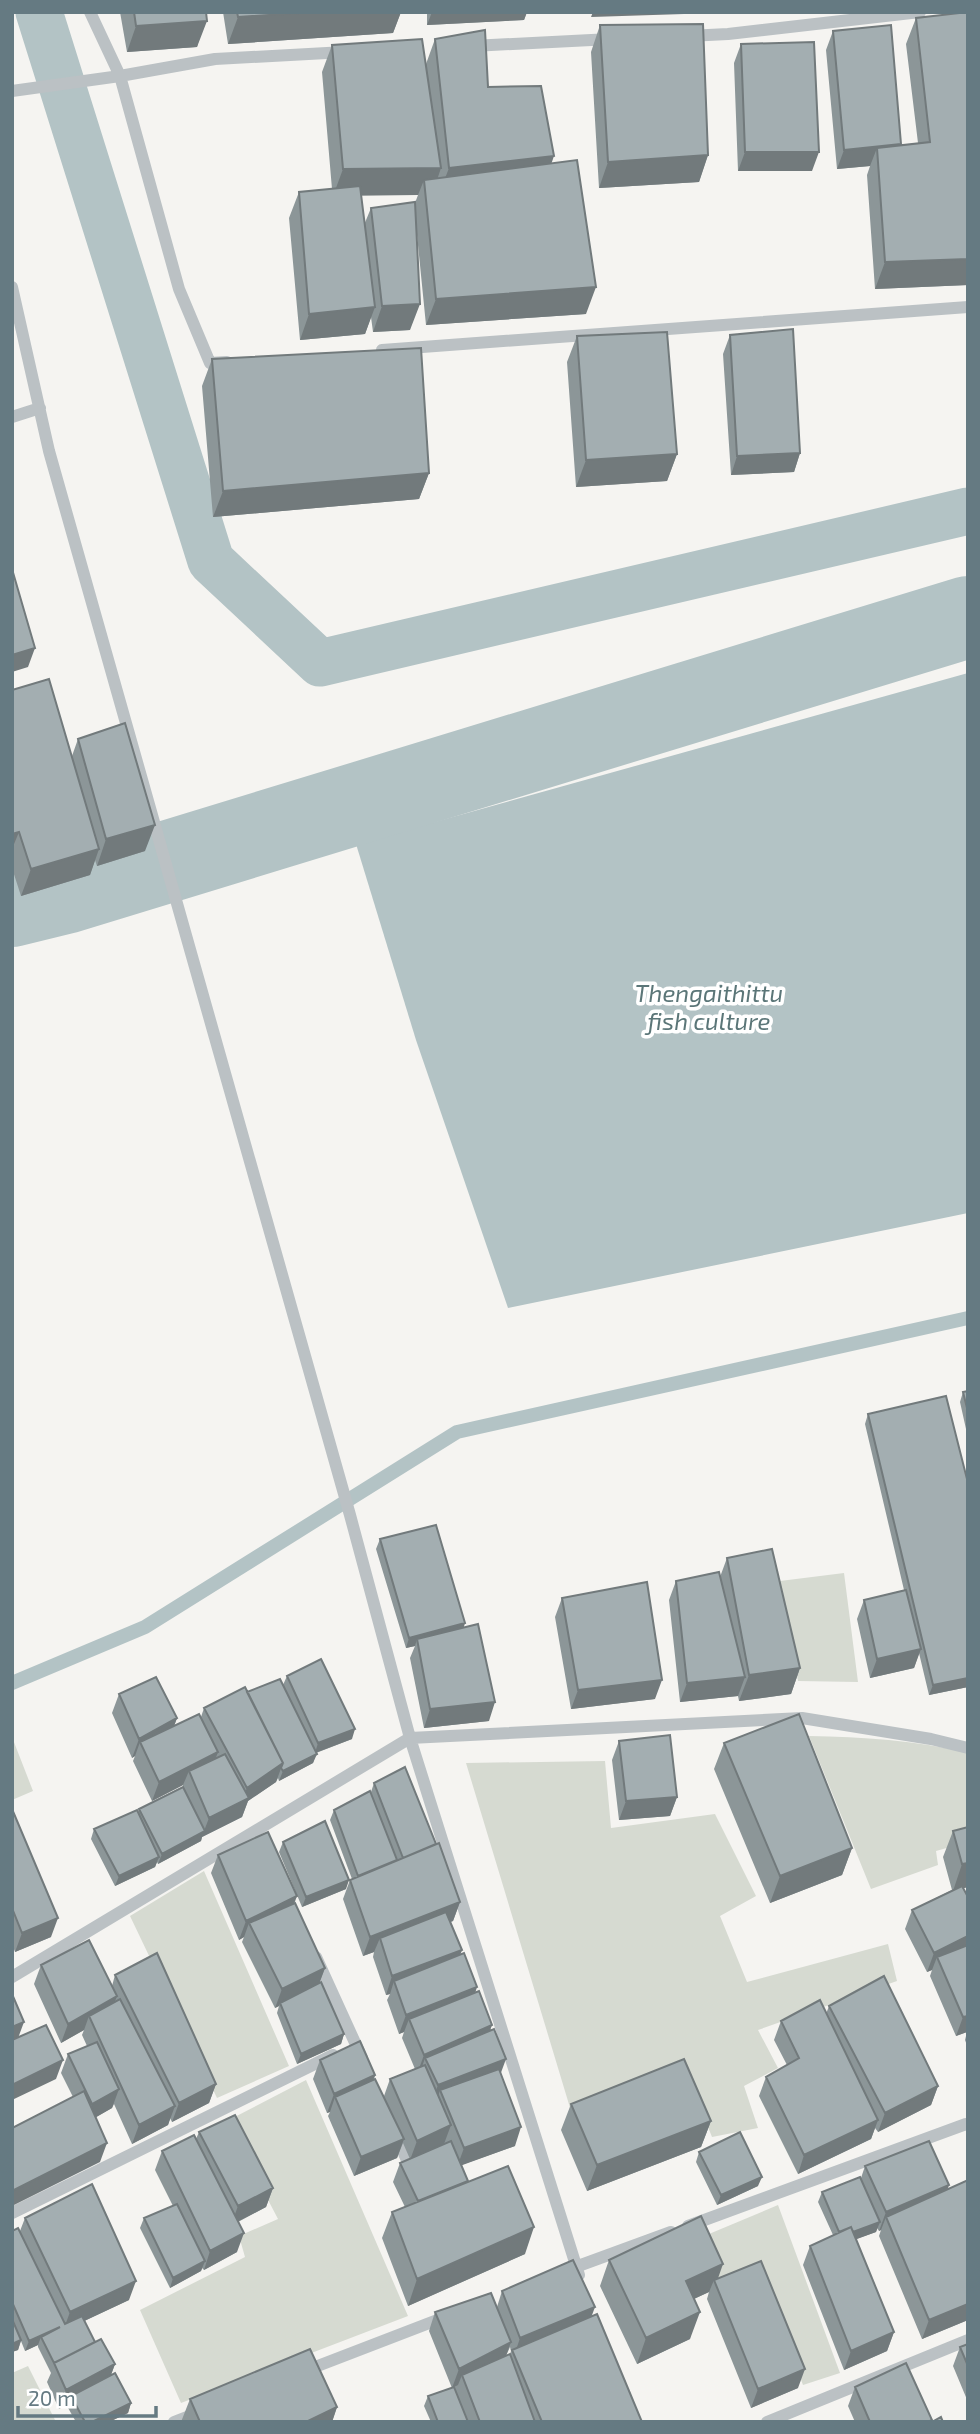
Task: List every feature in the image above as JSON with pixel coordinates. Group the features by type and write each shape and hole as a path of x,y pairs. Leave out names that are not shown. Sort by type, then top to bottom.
{"street":[{"path":"90,12 120,76 179,289 210,363 237,361"},
{"path":"674,36 728,34 920,12"},
{"path":"456,47 619,39"},
{"path":"15,91 215,59 363,52"},
{"path":"12,287 49,451 350,1515 410,1738 583,2288"},
{"path":"375,351 968,307"},
{"path":"12,417 40,408"},
{"path":"12,1978 410,1738 802,1718 931,1739 968,1748"},
{"path":"259,1829 265,1841"},
{"path":"310,1943 366,2069"},
{"path":"12,2213 356,2045"},
{"path":"388,2118 410,2167"},
{"path":"563,2272 953,2128 968,2125"},
{"path":"291,2377 459,2312"},
{"path":"767,2422 968,2340"},
{"path":"174,2422 213,2407"}],"shaded area":[{"path":"844,1573 858,1682 798,1681 780,1581"},
{"path":"809,1736 889,1740 968,1753 968,1842 936,1851 938,1865 871,1889"},
{"path":"12,1737 33,1791 12,1800"},
{"path":"605,1761 611,1828 715,1814 756,1896 720,1916 747,1982 888,1944 897,1981 758,2030 778,2068 744,2086 758,2128 712,2137 685,2070 571,2111 466,1763"},
{"path":"204,1871 289,2066 217,2098 130,1916"},
{"path":"306,2080 408,2316 181,2403 140,2310 245,2257 239,2236 278,2219 227,2121"},
{"path":"778,2205 840,2373 803,2385 762,2273 718,2288 697,2239"},
{"path":"28,2366 56,2422 12,2422 12,2373"}],"water":[{"name":"Thengaithittu fish culture","path":"968,673 968,1213 508,1308 416,1040 356,844"}],"building":[{"path":"134,12 206,12 207,21 136,26"},
{"path":"237,12 314,12 238,17"},
{"path":"968,12 968,259 885,262 877,148 930,142 916,18"},
{"path":"703,24 708,155 608,162 600,25"},
{"path":"891,25 901,144 844,150 833,31"},
{"path":"485,30 488,87 541,86 554,156 449,168 435,39"},
{"path":"422,39 441,168 343,169 332,45"},
{"path":"814,42 819,152 745,152 741,44"},
{"path":"577,160 596,287 436,299 424,180"},
{"path":"360,186 375,307 309,314 299,192"},
{"path":"415,202 420,304 382,306 371,208"},
{"path":"793,329 800,453 737,456 730,335"},
{"path":"667,332 677,454 586,460 577,336"},
{"path":"421,348 429,473 223,491 212,359"},
{"path":"12,569 35,648 12,655"},
{"path":"49,679 99,849 31,869 19,832 12,834 12,690"},
{"path":"125,723 155,825 106,839 78,739"},
{"path":"968,1391 968,1412 963,1392"},
{"path":"946,1396 968,1483 968,1678 933,1685 868,1414"},
{"path":"436,1525 465,1623 409,1638 380,1539"},
{"path":"772,1549 800,1668 749,1675 727,1558"},
{"path":"719,1572 745,1677 687,1683 676,1581"},
{"path":"647,1582 662,1680 578,1690 562,1598"},
{"path":"906,1590 921,1649 877,1659 864,1600"},
{"path":"478,1624 495,1702 430,1709 417,1639"},
{"path":"321,1659 355,1729 318,1743 287,1676"},
{"path":"156,1677 177,1718 139,1739 119,1694"},
{"path":"280,1679 317,1754 283,1771 283,1763 247,1692"},
{"path":"245,1687 283,1763 247,1788 204,1708"},
{"path":"199,1714 218,1752 159,1782 140,1742"},
{"path":"799,1714 852,1848 780,1876 724,1743"},
{"path":"670,1735 677,1797 626,1801 619,1741"},
{"path":"225,1754 249,1798 209,1818 189,1771"},
{"path":"405,1767 436,1844 403,1858 374,1783"},
{"path":"183,1787 205,1831 162,1854 139,1809"},
{"path":"370,1791 397,1860 358,1876 334,1810"},
{"path":"12,1809 58,1918 22,1933 12,1908"},
{"path":"137,1810 159,1857 119,1876 94,1829"},
{"path":"325,1821 349,1880 306,1897 283,1842"},
{"path":"968,1827 968,1863 962,1864 953,1831"},
{"path":"268,1832 297,1896 246,1921 218,1855"},
{"path":"439,1843 460,1902 370,1937 350,1880"},
{"path":"962,1886 968,1897 968,1936 934,1953 912,1910"},
{"path":"295,1903 325,1968 282,1989 249,1923"},
{"path":"446,1912 462,1950 392,1976 380,1938"},
{"path":"89,1940 117,1996 68,2024 41,1965"},
{"path":"968,1945 968,2016 963,2017 937,1957"},
{"path":"157,1953 216,2084 179,2103 115,1975"},
{"path":"464,1953 477,1987 406,2015 394,1981"},
{"path":"884,1976 938,2086 885,2113 829,2006"},
{"path":"321,1982 344,2034 301,2054 280,2003"},
{"path":"479,1991 492,2025 424,2055 409,2019"},
{"path":"12,1994 24,2022 12,2027"},
{"path":"120,1999 175,2106 139,2125 89,2016"},
{"path":"820,2000 878,2120 804,2155 766,2077 799,2058 781,2021"},
{"path":"46,2025 63,2060 12,2085 12,2040"},
{"path":"494,2029 506,2059 438,2085 425,2058"},
{"path":"360,2041 375,2075 334,2094 320,2060"},
{"path":"97,2042 119,2089 92,2104 68,2054"},
{"path":"684,2059 711,2121 597,2165 571,2104"},
{"path":"425,2065 451,2125 417,2141 390,2079"},
{"path":"499,2069 521,2127 464,2148 440,2090"},
{"path":"375,2079 404,2139 361,2157 335,2097"},
{"path":"84,2091 107,2143 12,2191 12,2128"},
{"path":"235,2115 273,2188 238,2206 199,2132"},
{"path":"740,2132 762,2177 721,2195 699,2152"},
{"path":"194,2135 244,2233 210,2251 162,2151"},
{"path":"451,2141 468,2181 418,2201 400,2163"},
{"path":"929,2141 949,2185 886,2212 865,2166"},
{"path":"508,2166 534,2227 417,2279 392,2212"},
{"path":"860,2177 880,2222 853,2232 851,2227 839,2232 822,2192"},
{"path":"968,2180 968,2304 929,2320 886,2217"},
{"path":"92,2184 136,2281 70,2312 25,2218"},
{"path":"177,2204 205,2261 173,2278 144,2218"},
{"path":"701,2216 723,2264 686,2281 700,2312 646,2338 609,2260"},
{"path":"851,2227 894,2332 851,2351 810,2246"},
{"path":"18,2228 65,2324 82,2316 95,2342 54,2363 41,2337 60,2327 29,2341 12,2302 12,2231"},
{"path":"573,2260 595,2307 520,2338 502,2291"},
{"path":"761,2261 805,2369 758,2389 714,2280"},
{"path":"491,2293 511,2342 459,2369 435,2312"},
{"path":"597,2314 642,2422 542,2422 512,2350"},
{"path":"12,2319 21,2340 12,2344"},
{"path":"101,2339 115,2364 66,2390 54,2363"},
{"path":"968,2344 968,2366 960,2347"},
{"path":"310,2349 337,2407 306,2422 200,2422 190,2399"},
{"path":"510,2354 535,2422 480,2422 462,2375"},
{"path":"906,2363 932,2420 870,2422 855,2387"},
{"path":"115,2373 131,2403 92,2422 85,2422 71,2396"},
{"path":"454,2387 468,2422 438,2422 428,2396"}],"waterway":[{"path":"39,12 211,561 320,663 968,511"},
{"path":"12,906 65,893 968,617"},
{"path":"12,908 85,912 323,845 938,653 968,649"},
{"path":"12,1683 145,1627 457,1432 968,1318"}]}
